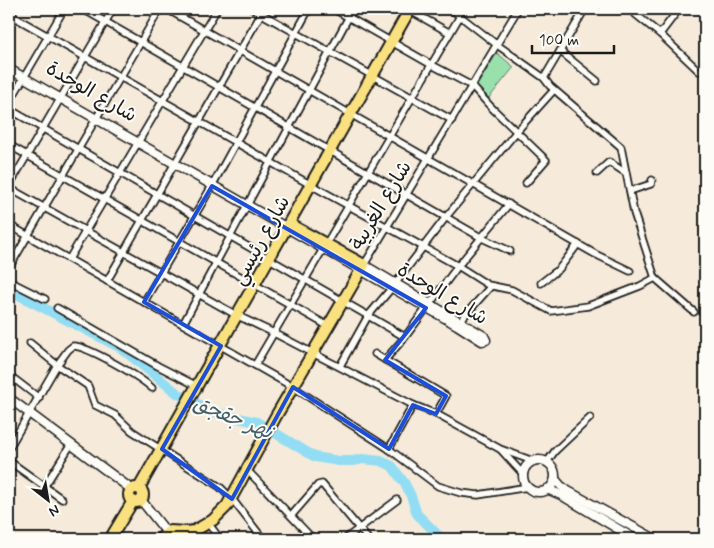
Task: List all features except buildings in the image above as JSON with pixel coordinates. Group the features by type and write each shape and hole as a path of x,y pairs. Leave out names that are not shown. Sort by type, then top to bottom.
{"highway":[{"name":"شارع رئيسي","path":"135,489 162,449 197,389 409,9"},
{"name":"شارع الوحدة","path":"288,226 362,268"},
{"name":"شارع الغربية","path":"208,523 218,516 232,499 261,443 362,268"},
{"path":"110,539 137,500 143,495 135,489"},
{"path":"166,537 172,531 191,532 208,523"}],"street":[{"path":"9,103 64,9"},
{"path":"83,9 482,238 510,251"},
{"path":"9,225 293,387 389,449 431,482 453,492 478,495 528,487 537,491 547,489 553,483 554,469 547,462 542,460 533,461 500,449 436,414 413,405 340,366 238,316 123,251 85,232 9,187 113,9"},
{"path":"9,268 160,9"},
{"path":"168,9 609,262 630,271"},
{"path":"69,259 217,9"},
{"path":"253,9 263,11 296,33 452,120"},
{"path":"144,302 214,183 309,9"},
{"path":"334,9 472,86 546,160 526,183"},
{"path":"183,324 353,9"},
{"path":"409,9 450,33"},
{"path":"451,9 544,78 554,90 621,147 634,212 655,278 694,312"},
{"name":"شارع الغربية","path":"362,268 518,9"},
{"path":"544,78 585,9"},
{"path":"629,9 660,34 699,71"},
{"path":"660,34 679,9"},
{"path":"106,280 263,11"},
{"path":"9,14 311,185 424,246 491,286 512,290 551,311 588,306 640,286 655,278"},
{"path":"255,365 460,16"},
{"path":"560,51 597,81"},
{"name":"شارع الوحدة","path":"9,64 97,117 288,226"},
{"name":"شارع الوحدة","path":"9,69 25,75"},
{"path":"340,366 368,316 394,286 446,217 517,131 554,90"},
{"path":"9,109 405,337"},
{"path":"9,145 328,326"},
{"path":"597,173 609,162 626,173"},
{"path":"630,192 651,184 652,180"},
{"path":"385,360 509,204"},
{"path":"541,283 559,268 578,244"},
{"name":"شارع الوحدة","path":"362,268 482,341 486,340 485,337 459,322 427,306"},
{"path":"9,281 44,299"},
{"path":"459,322 491,286"},
{"path":"57,308 197,389"},
{"path":"30,343 88,386 95,404 114,415 132,431 215,483 232,499 263,539"},
{"path":"9,448 57,364 73,346 77,346 120,366 146,382 152,388"},
{"path":"375,354 446,396 436,414"},
{"path":"9,375 39,398"},
{"path":"9,398 70,446 135,489"},
{"path":"389,449 413,405"},
{"path":"547,462 555,451 590,418"},
{"path":"44,487 70,446"},
{"path":"500,449 523,474"},
{"path":"9,461 62,499"},
{"path":"528,487 523,479 523,474 526,466 533,461"},
{"path":"247,470 313,539"},
{"path":"554,479 560,486 655,539"},
{"path":"292,516 318,485 322,484 368,539"},
{"path":"547,489 561,495 631,538 634,528"},
{"path":"137,500 166,537"},
{"path":"345,539 397,500"},
{"path":"208,523 220,539"}],"highlighted area":[{"path":"212,186 426,308 385,360 446,396 436,414 413,405 389,449 293,387 232,499 162,449 221,346 144,302"}],"green space":[{"path":"497,53 514,67 489,98 477,86"}],"waterway":[{"name":"نهر جقجق","path":"9,290 121,348 177,393 203,407 220,414 257,422 315,457 339,461 363,459 381,461 392,466 405,484 417,514 442,539"}]}
